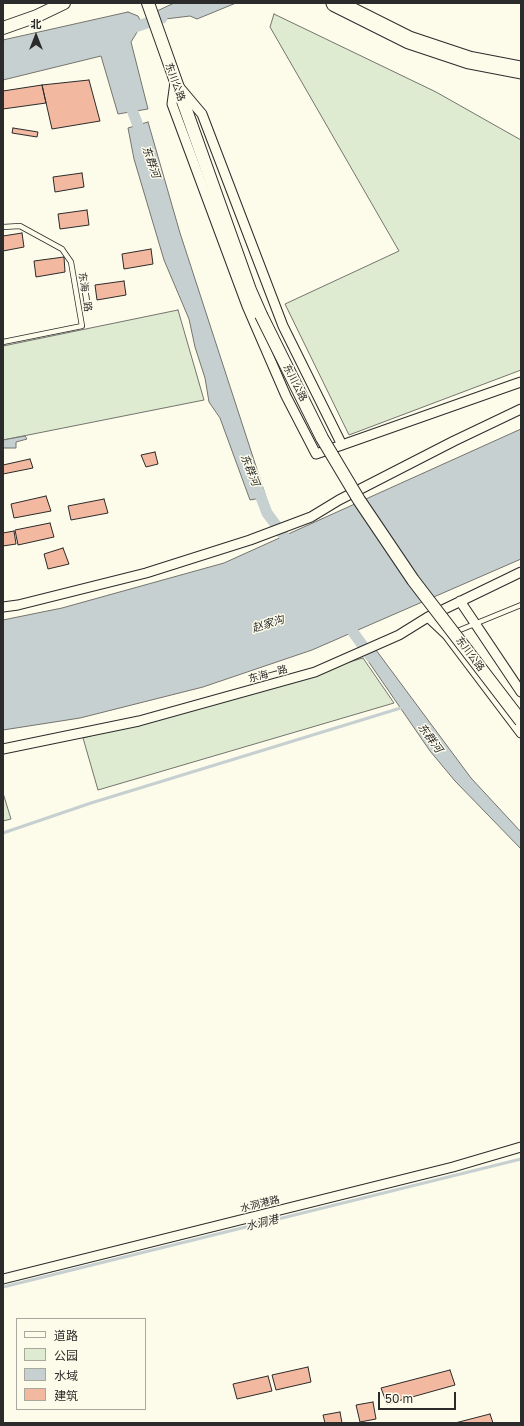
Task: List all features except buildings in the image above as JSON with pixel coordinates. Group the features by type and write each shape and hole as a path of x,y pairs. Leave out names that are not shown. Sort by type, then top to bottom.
{"highway":[{"path":"335,3 409,40 469,60 521,70"}],"street":[{"path":"3,28 37,16 64,3"},
{"name":"东川公路","path":"148,3 250,290 322,438 359,500 414,580 521,721"},
{"path":"175,82 202,114 283,326 342,445"},
{"path":"175,82 172,104 247,306 286,396 316,454 521,382"},
{"path":"3,607 18,605 146,573 250,540 311,517 339,500 454,440 521,409"},
{"name":"东海一路","path":"3,749 139,721 315,672 399,635 428,617 521,572"},
{"path":"460,601 521,692"},
{"path":"428,617 447,635 521,733"},
{"name":"水洞港路","path":"3,1279 453,1167 521,1147"}],"lane":[{"name":"东海二路","path":"3,227 20,226 62,249 72,262 82,326 3,342"},
{"path":"447,635 521,605"}],"green space":[{"path":"274,14 436,92 521,140 521,370 349,435 285,304 399,251 270,27"},
{"path":"178,310 204,400 3,440 3,346"},
{"path":"363,658 394,703 98,790 83,738"},
{"path":"3,793 11,819 3,821"}],"water":[{"path":"174,3 236,3 197,19 190,16 157,20 155,12"},
{"path":"128,12 138,16 142,24 131,42 148,109 118,114 101,56 3,80 3,40"},
{"path":"148,122 180,233 266,497 250,500 220,418 209,402 205,378 195,347 189,319 164,260 134,159 128,128"},
{"name":"赵家沟","path":"521,429 521,559 312,650 203,687 80,718 3,730 3,620 62,608 224,563"},
{"path":"25,436 27,439 16,442 16,448 3,448 3,440"},
{"path":"376,650 471,778 521,832 521,849 455,781 430,751 364,655"}],"waterway":[{"path":"129,29 162,18"},
{"name":"东群河","path":"128,99 143,139"},
{"name":"东群河","path":"256,484 267,513 293,548"},
{"name":"东群河","path":"345,621 371,657"},
{"path":"3,833 91,803 404,707"},
{"name":"水洞港","path":"3,1287 521,1159"}]}
